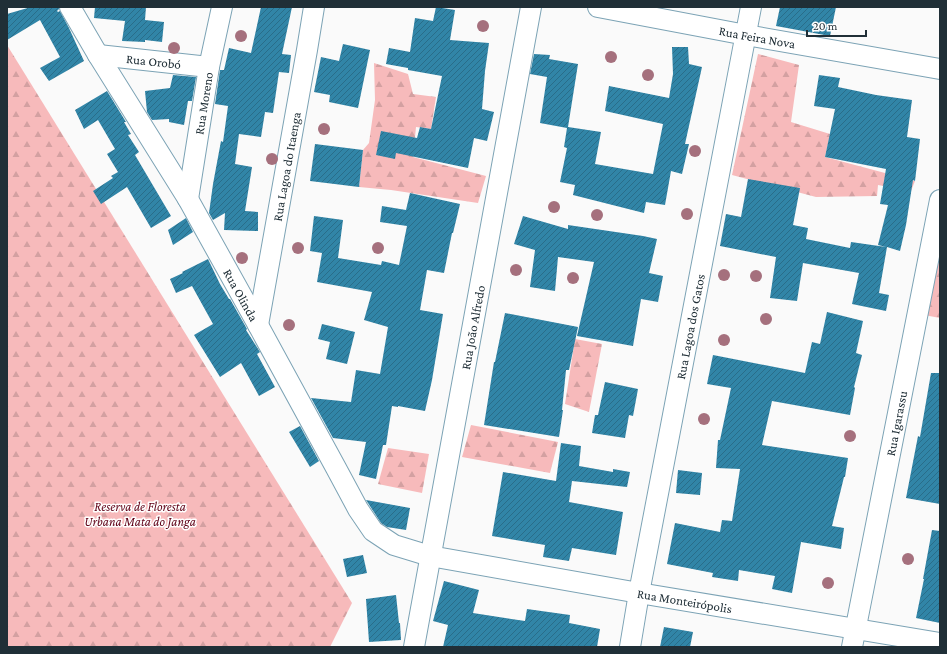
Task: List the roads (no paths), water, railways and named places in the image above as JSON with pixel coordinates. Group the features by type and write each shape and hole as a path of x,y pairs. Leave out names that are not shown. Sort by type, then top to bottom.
{"street":[{"name":"Rua Olinda","path":"70,7 188,200 333,461 358,509 373,531 394,545 430,556"},
{"name":"Rua Moreno","path":"188,200 209,67 222,7"},
{"name":"Rua Lagoa do Itaenga","path":"258,325 314,7"},
{"name":"Rua João Alfredo","path":"414,647 531,7"},
{"name":"Rua Feira Nova","path":"598,7 940,69"},
{"name":"Rua Lagoa dos Gatos","path":"630,647 751,7"},
{"name":"Rua Orobó","path":"98,55 209,67"},
{"name":"Rua Igarassu","path":"853,638 940,200"},
{"name":"Rua Monteirópolis","path":"430,556 639,593 853,638 940,643"}],"park label":[{"name":"Reserva de Floresta Urbana Mata do Janga","path":"140,514"}]}
